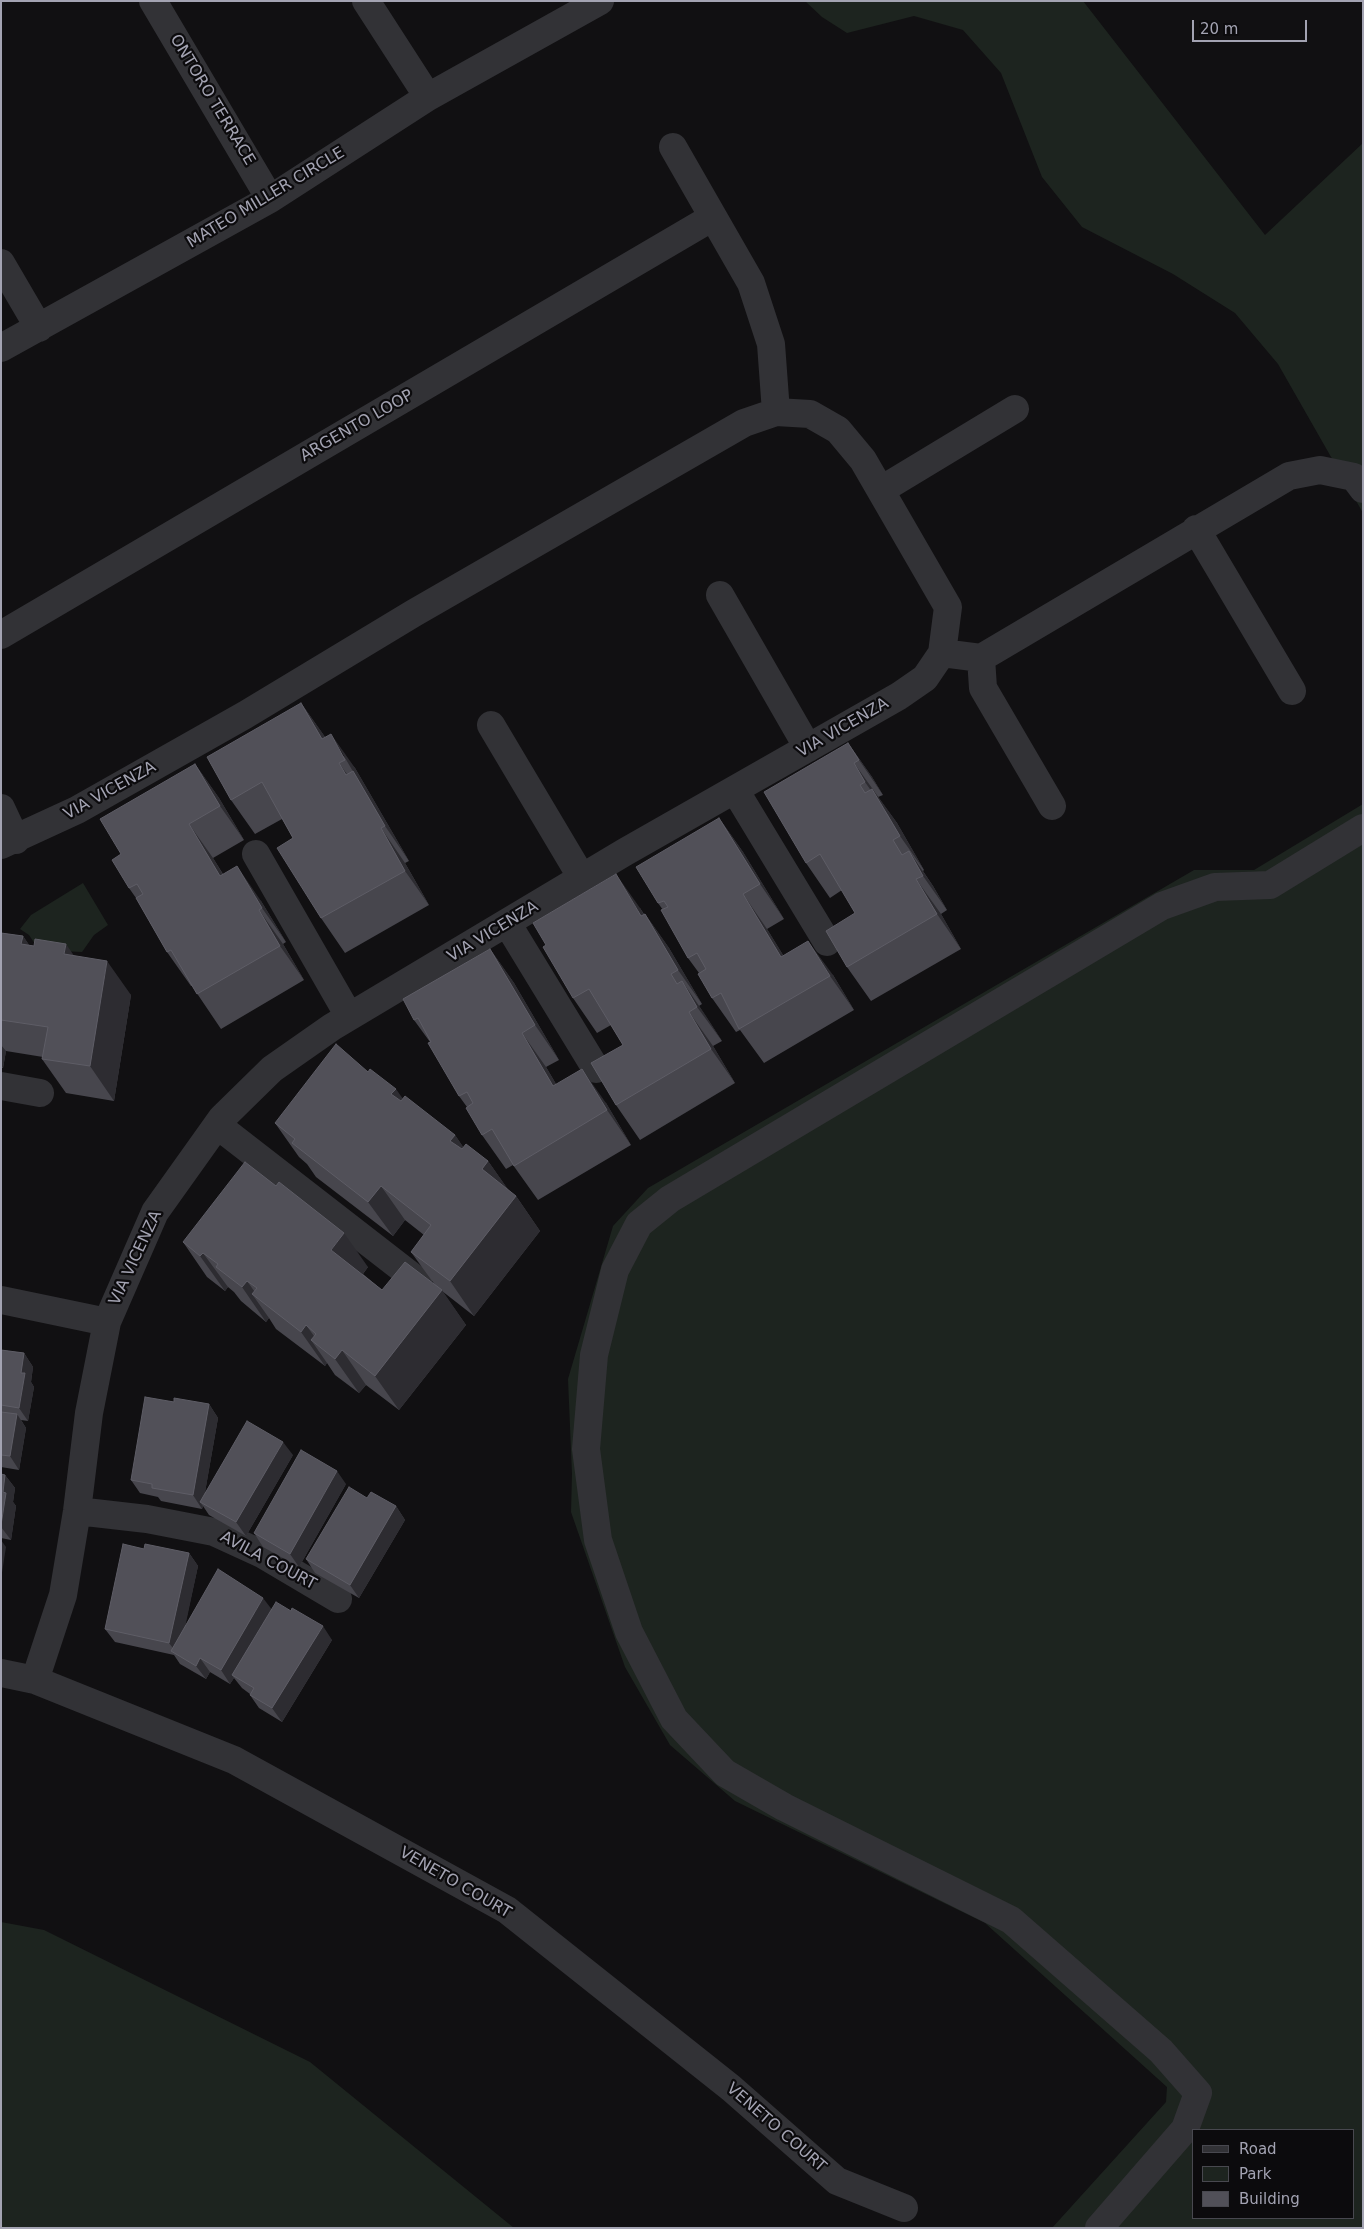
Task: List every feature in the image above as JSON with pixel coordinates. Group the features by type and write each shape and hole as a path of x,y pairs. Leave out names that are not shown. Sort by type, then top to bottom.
{"street":[{"name":"ONTORO TERRACE","path":"153,1 270,199"},
{"path":"366,1 428,98"},
{"name":"MATEO MILLER CIRCLE","path":"1,348 270,199 428,98 600,1"},
{"path":"672,147 751,283 771,344 776,412"},
{"name":"ARGENTO LOOP","path":"1,635 713,216"},
{"path":"1,263 39,328"},
{"path":"881,490 1016,408"},
{"name":"VIA VICENZA","path":"8,842 78,810 414,613 744,423 776,412 810,414 838,430 863,460 948,607 942,653 925,678 899,696 582,878 349,1016 272,1069 217,1125 155,1212 107,1322 89,1413 77,1511 63,1595 35,1680"},
{"path":"942,653 980,658 1196,529 1289,476 1320,470 1354,477 1363,489"},
{"path":"1196,529 1292,692"},
{"path":"720,595 808,748"},
{"path":"980,658 983,688 1052,806"},
{"path":"491,725 582,878"},
{"path":"736,790 827,942"},
{"path":"1,808 8,842"},
{"path":"1099,2228 1185,2129 1198,2093 1161,2051 1011,1920 784,1807 725,1773 674,1719 629,1632 598,1540 586,1450 594,1356 615,1270 639,1224 670,1199 1162,906 1215,887 1270,885 1363,828"},
{"path":"256,854 349,1016"},
{"path":"506,923 596,1069"},
{"path":"1,1086 40,1092"},
{"path":"217,1125 418,1281"},
{"path":"1,1300 107,1322"},
{"name":"AVILA COURT","path":"77,1511 147,1518 214,1532 262,1554 338,1599"},
{"name":"VENETO COURT","path":"1,1674 35,1680 234,1760 506,1910 731,2088 836,2181 904,2208"}],"green space":[{"path":"805,1 1083,1 1265,235 1363,143 1363,513 1278,364 1235,313 1173,274 1082,227 1042,177 1001,73 963,30 914,16 847,33 822,17"},
{"path":"1363,804 1363,2228 1052,2228 1166,2102 1167,2087 985,1923 735,1801 670,1745 625,1667 571,1512 572,1474 568,1379 613,1226 648,1188 1194,870 1254,870"},
{"path":"83,883 108,925 94,935 82,952 39,950 29,935 20,929 31,915"},
{"path":"1,1922 44,1930 310,2062 514,2228 1,2228"}],"building":[{"path":"301,703 322,739 331,734 345,760 339,763 346,775 353,771 385,826 381,828 405,871 321,918 277,848 293,838 262,782 231,800 207,757"},
{"path":"848,743 859,760 854,763 865,782 860,785 865,793 872,789 900,836 893,840 902,855 909,851 923,876 916,879 937,914 847,967 826,931 855,913 820,854 806,863 764,792"},
{"path":"195,764 220,806 189,824 220,876 237,866 262,908 259,910 280,946 197,994 171,950 167,952 136,898 143,894 137,884 129,888 112,860 121,854 100,819"},
{"path":"719,818 760,884 743,894 781,957 808,941 830,976 739,1029 721,993 712,998 698,974 706,969 697,953 688,958 661,910 668,907 664,901 658,903 636,867"},
{"path":"616,874 641,916 645,914 678,970 671,974 677,984 682,981 697,1007 689,1012 711,1049 616,1105 591,1063 623,1045 589,989 573,998 543,947 546,945 533,923"},
{"path":"1,933 23,936 21,944 34,946 35,939 66,944 64,954 107,961 90,1066 42,1059 48,1027 1,1020"},
{"path":"490,949 535,1025 522,1033 553,1086 582,1069 607,1110 514,1166 492,1129 482,1135 466,1108 473,1103 467,1092 459,1096 428,1043 431,1042 418,1018 414,1020 403,999"},
{"path":"336,1044 368,1072 370,1069 396,1089 391,1094 401,1101 405,1096 455,1135 450,1141 462,1149 466,1144 488,1161 482,1169 516,1196 450,1281 411,1252 431,1225 381,1186 368,1202 292,1143 295,1139 275,1123"},
{"path":"245,1162 276,1186 279,1182 344,1233 331,1250 382,1290 405,1262 442,1290 375,1376 342,1350 335,1359 311,1340 316,1334 306,1325 301,1332 252,1294 257,1288 247,1281 242,1287 216,1267 218,1264 203,1253 200,1256 183,1242"},
{"path":"1,1350 24,1353 21,1373 25,1373 19,1408 1,1405"},
{"path":"145,1397 174,1402 174,1398 209,1404 193,1495 152,1488 152,1484 131,1480"},
{"path":"1,1412 17,1414 10,1456 1,1455"},
{"path":"247,1421 283,1442 236,1522 200,1502"},
{"path":"301,1450 337,1471 290,1554 254,1533"},
{"path":"1,1474 5,1475 3,1492 6,1493 1,1525"},
{"path":"349,1487 367,1498 371,1492 396,1506 350,1585 306,1559"},
{"path":"123,1544 144,1549 145,1544 189,1553 169,1643 105,1629"},
{"path":"218,1569 263,1598 221,1670 200,1658 196,1666 171,1651"},
{"path":"276,1602 291,1611 292,1608 323,1626 272,1708 250,1695 254,1688 232,1675"}]}
